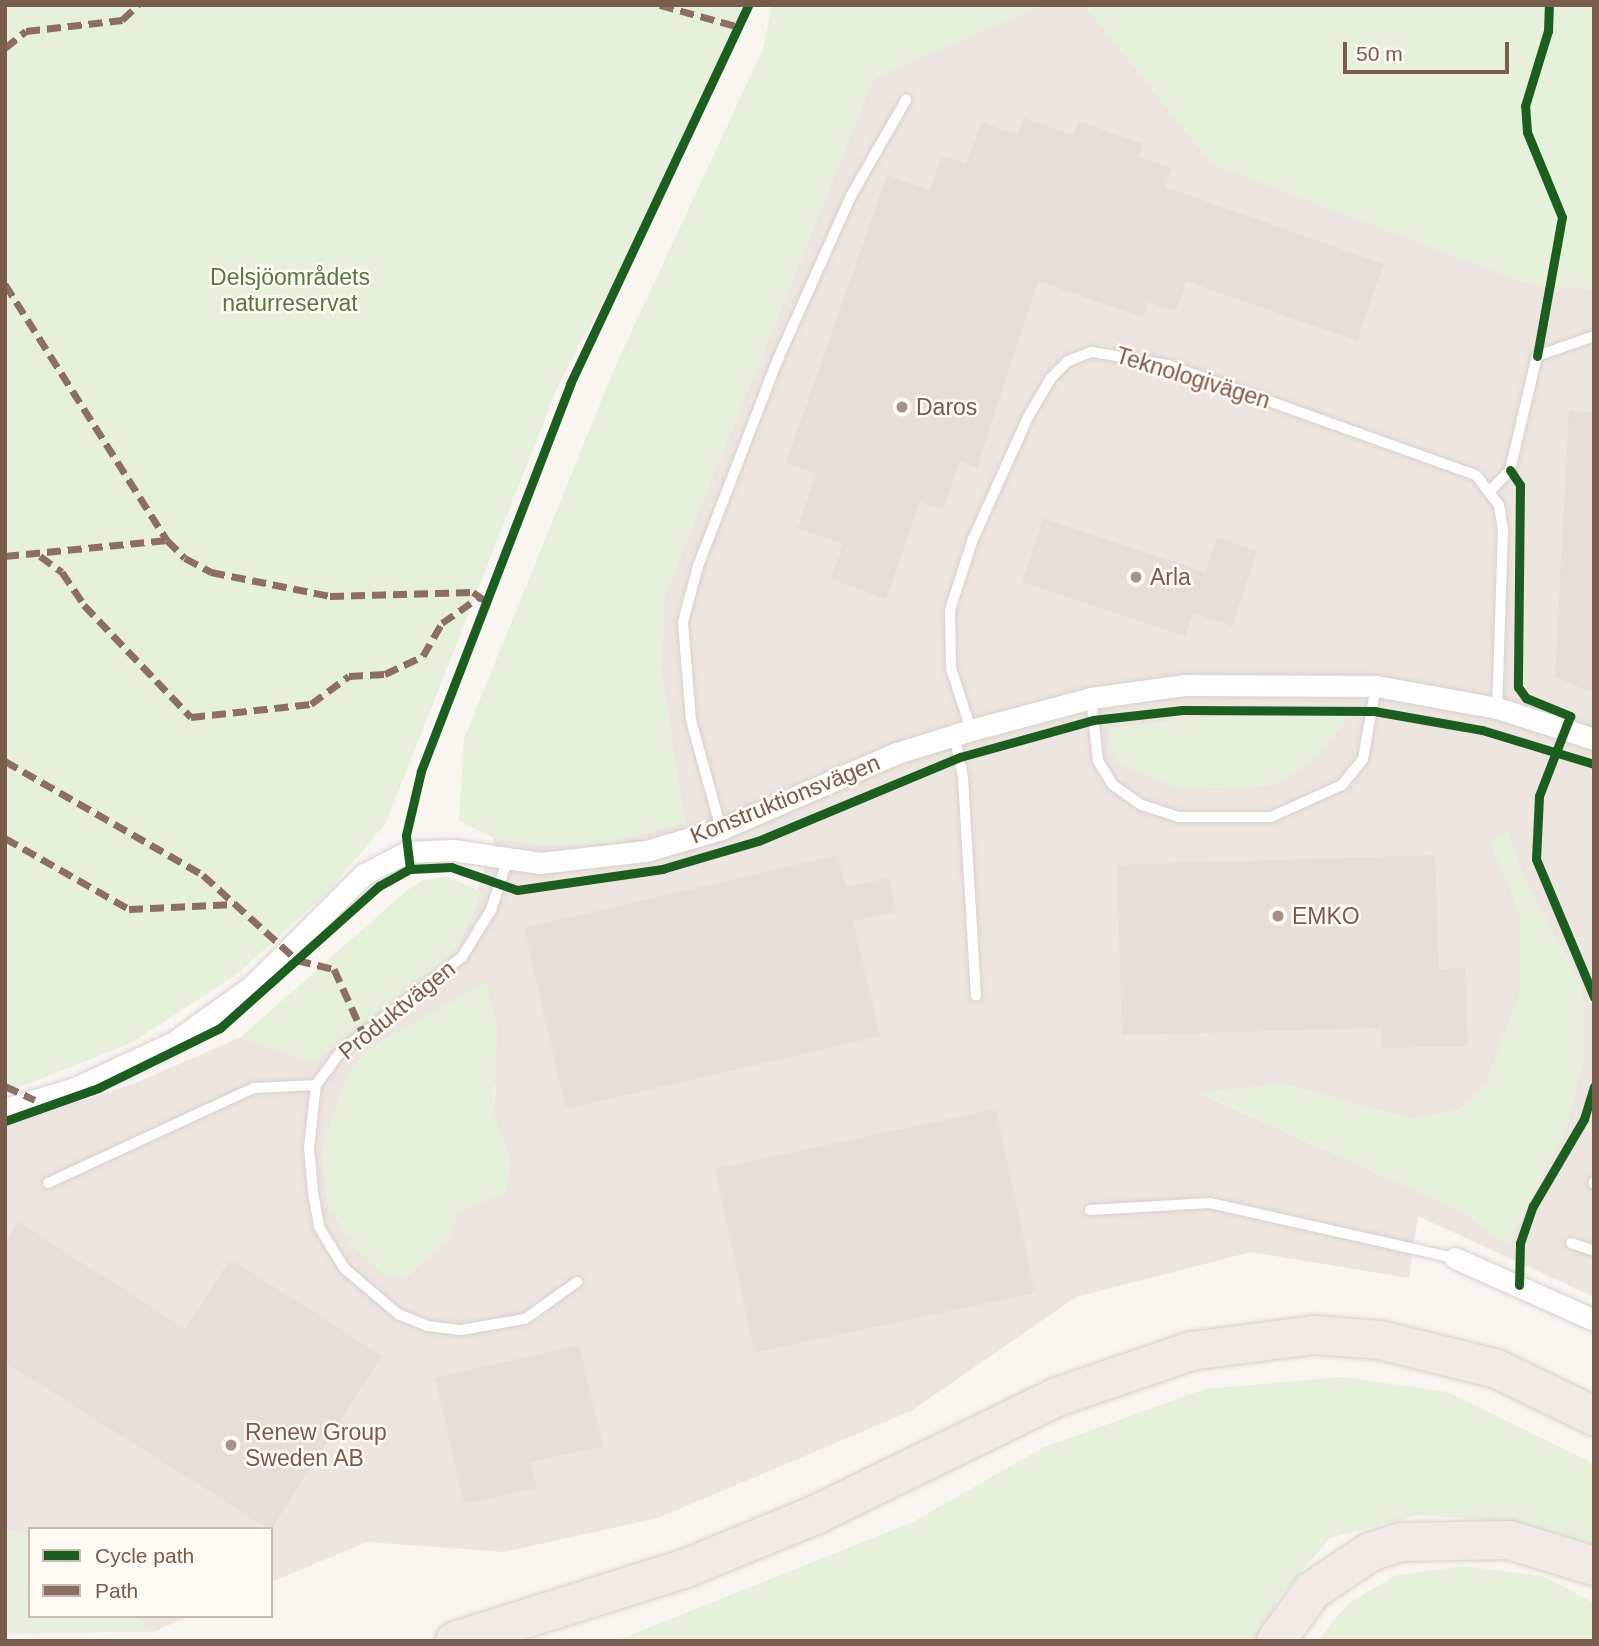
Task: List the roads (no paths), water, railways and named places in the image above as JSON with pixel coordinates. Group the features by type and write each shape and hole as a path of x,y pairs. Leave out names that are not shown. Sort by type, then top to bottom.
{"highway":[{"path":"455,1641 684,1569 815,1515 1057,1396 1191,1351 1314,1335 1380,1340 1497,1369 1594,1416"},
{"path":"1276,1641 1312,1591 1370,1552 1401,1542 1509,1540 1594,1566"}],"street":[{"name":"Konstruktionsvägen","path":"5,1109 75,1088 174,1042 252,986 364,874 389,858 431,849 507,860 612,856 721,829 962,732 1091,698 1226,682 1376,686 1497,708 1594,739"},
{"path":"1455,1258 1594,1320"}],"lane":[{"path":"721,829 682,662 689,600 778,359 851,196 906,100"},
{"path":"1497,708 1503,530 1490,491 1510,470 1537,356 1592,336"},
{"name":"Teknologivägen","path":"976,996 962,732 951,668 950,610 973,539 1028,417 1068,361 1091,352 1122,352 1168,365 1450,462 1490,491"},
{"path":"1091,698 1098,761 1113,785 1142,805 1178,817 1271,817 1342,785 1356,768 1376,686"},
{"name":"Produktvägen","path":"507,860 491,910 462,957 341,1051 316,1086 309,1147 319,1227 344,1268 398,1314 428,1325 498,1327 553,1303 577,1282"},
{"path":"48,1183 254,1088 316,1086"},
{"path":"1090,1210 1210,1203 1455,1258"},
{"path":"1571,1243 1594,1251"}],"place":[{"name":"Daros","path":"902,407"},
{"name":"Arla","path":"1136,577"},
{"name":"EMKO","path":"1278,916"},
{"name":"Renew Group Sweden AB","path":"231,1445"}],"park label":[{"name":"Delsjöområdets naturreservat","path":"290,290"}]}
